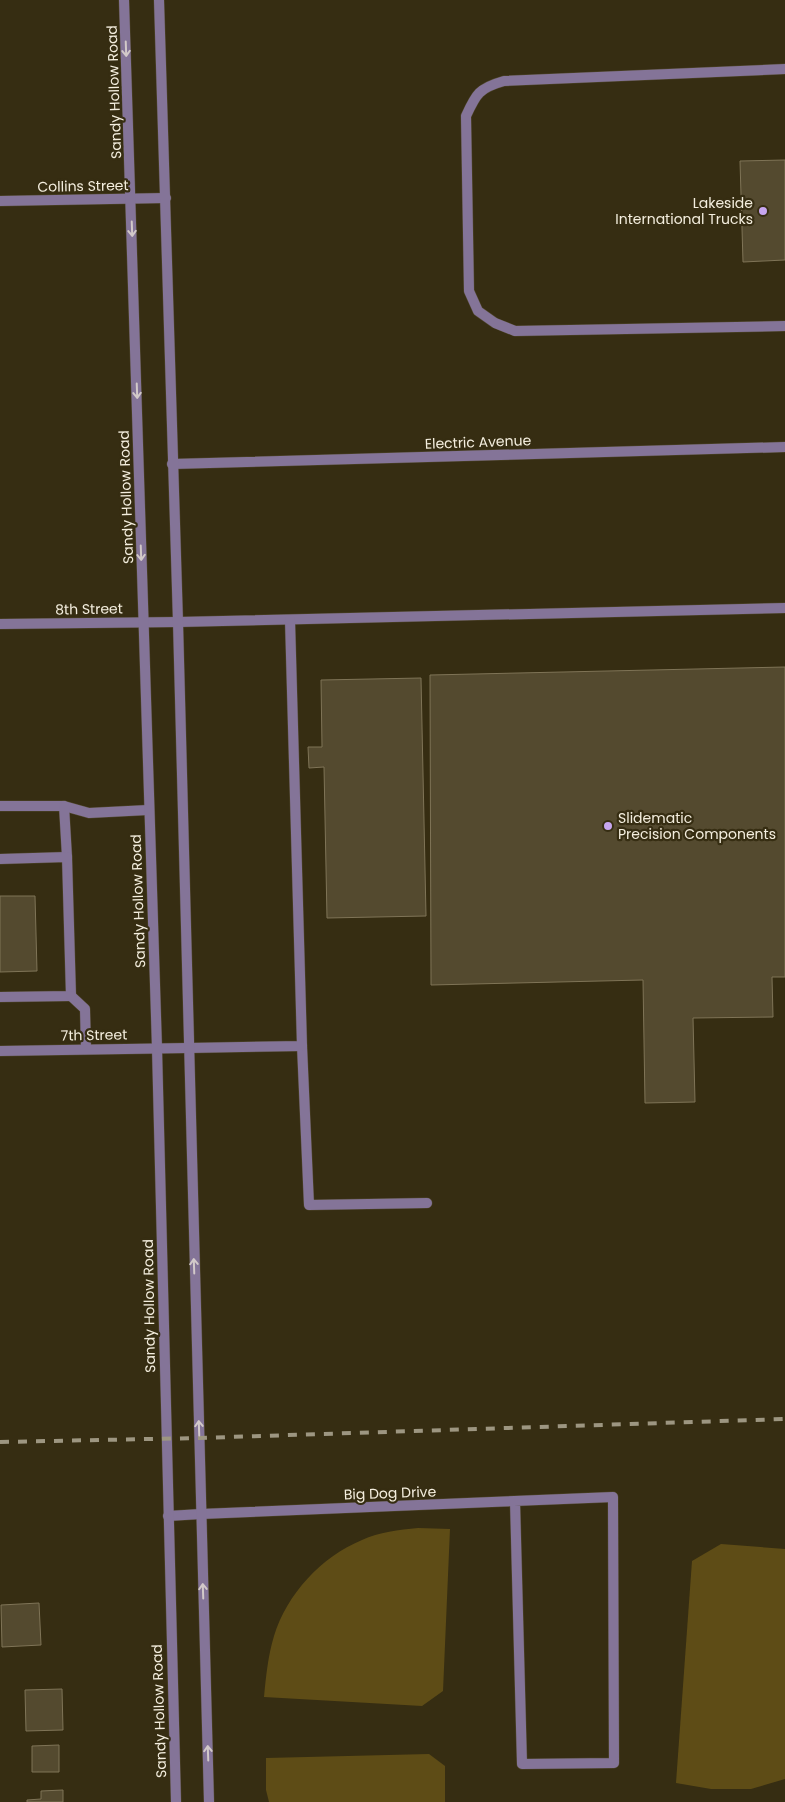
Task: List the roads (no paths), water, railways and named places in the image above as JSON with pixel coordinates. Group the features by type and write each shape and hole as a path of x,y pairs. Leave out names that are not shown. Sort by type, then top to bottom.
{"street":[{"name":"Sandy Hollow Road","path":"124,0 148,810 157,1048 176,1802"},
{"path":"159,0 178,622 209,1802"},
{"path":"785,69 504,81 488,85 475,97 466,116 469,291 478,311 495,323 515,331 785,326"},
{"name":"Collins Street","path":"0,201 166,198"},
{"name":"Electric Avenue","path":"172,464 785,447"},
{"name":"8th Street","path":"0,624 290,620 785,608"},
{"path":"290,620 302,1046 309,1205 427,1203"},
{"path":"0,806 64,806 89,813 148,810"},
{"path":"64,806 71,996"},
{"path":"0,859 67,857"},
{"path":"0,997 71,996 85,1009 86,1049"},
{"name":"7th Street","path":"0,1051 302,1046"},
{"name":"Big Dog Drive","path":"168,1516 201,1514 515,1501 613,1497 614,1763 522,1764 515,1501"}],"railway":[{"path":"0,1442 199,1438 785,1419"}],"place":[{"name":"Lakeside International Trucks","path":"763,211"},
{"name":"Slidematic Precision Components","path":"608,826"}]}
